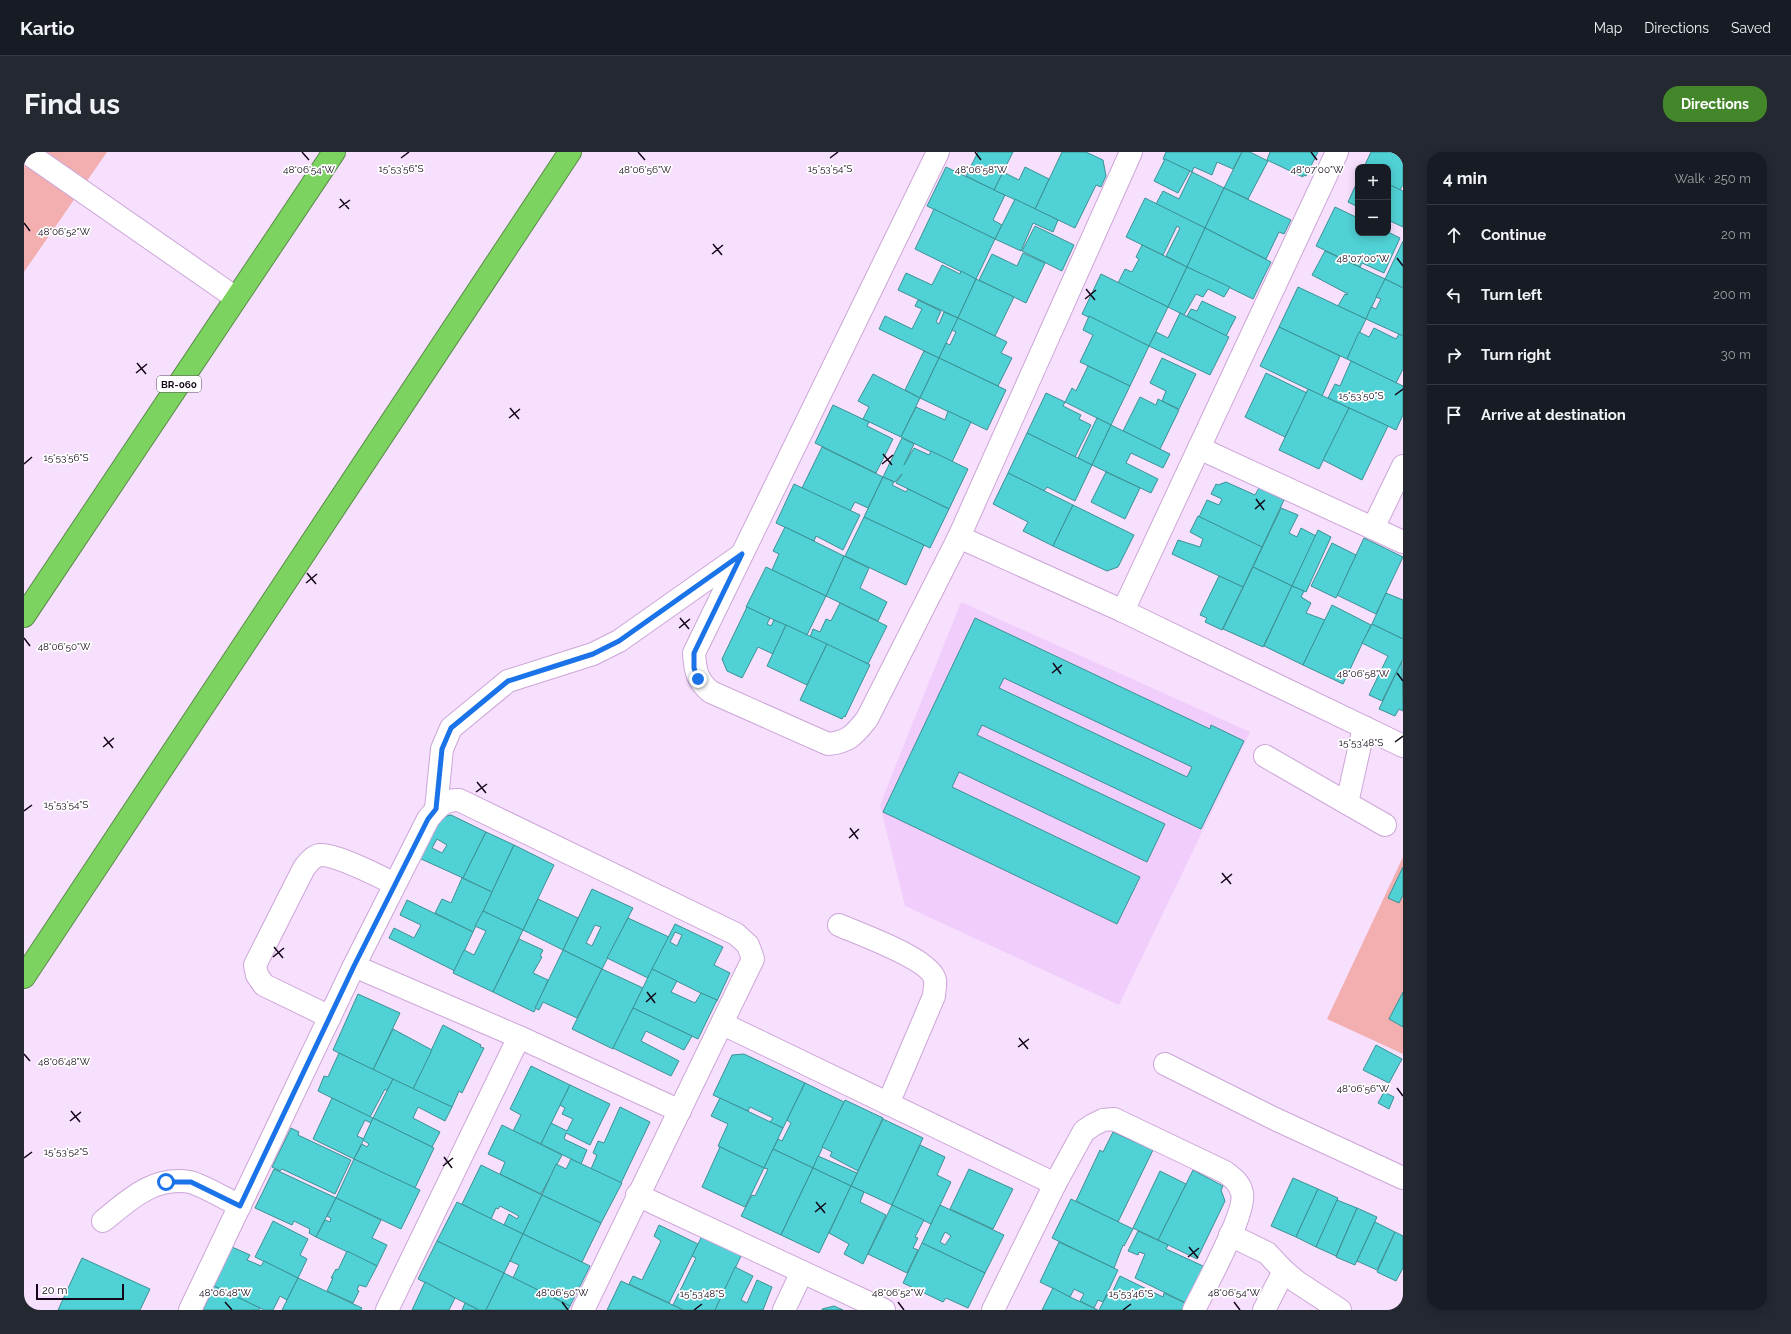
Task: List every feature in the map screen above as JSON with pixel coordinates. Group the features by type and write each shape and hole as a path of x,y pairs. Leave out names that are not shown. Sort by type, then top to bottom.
{"highway":[{"name":"BR-060","path":"24,616 334,152"},
{"path":"24,977 570,152"}],"street":[{"path":"26,152 236,298"},
{"path":"938,152 694,653 694,668 698,679 711,692 828,744 842,742 854,735 867,719 959,537 1130,152"},
{"path":"1123,611 1337,152"},
{"path":"1199,448 1403,542"},
{"path":"1373,528 1403,466"},
{"path":"959,537 1123,611 1403,746"},
{"path":"436,809 442,749 451,728 457,723 508,681 593,654 619,641 742,554"},
{"path":"1347,803 1364,727"},
{"path":"1265,756 1385,825"},
{"path":"190,1310 354,966 428,819 436,809 451,800 459,800 736,934 748,945 753,959 723,1024 637,1195 583,1310"},
{"path":"330,1017 264,985 257,975 255,965 304,868 311,860 319,855 333,856 395,884"},
{"path":"838,925 916,959 929,968 935,980 934,996 888,1104"},
{"path":"354,966 519,1037 680,1111"},
{"path":"723,1024 1055,1184"},
{"path":"387,1310 519,1037"},
{"path":"1165,1064 1275,1119 1403,1178"},
{"path":"993,1310 1055,1184 1084,1131 1093,1124 1103,1120 1114,1119 1225,1172 1236,1180 1243,1194 1241,1206 1230,1235 1194,1310"},
{"path":"103,1221 139,1192 166,1182 191,1182 240,1206"},
{"path":"637,1195 884,1310"},
{"path":"1230,1235 1267,1253 1297,1282 1340,1310"},
{"path":"1264,1310 1284,1271"},
{"path":"784,1310 802,1272"}],"shaded area":[{"path":"24,152 107,152 24,272"},
{"path":"961,602 1250,732 1119,1005 905,906 880,805"},
{"path":"1403,857 1403,1054 1327,1019"}],"building":[{"path":"978,152 1013,152 994,190 966,176"},
{"path":"1062,152 1086,152 1103,160 1106,176 1101,187 1096,185 1075,228 1035,209"},
{"path":"1166,152 1242,152 1233,169 1217,162 1212,175 1194,167 1192,172 1163,159"},
{"path":"1242,152 1250,152 1268,161 1248,199 1224,188"},
{"path":"1270,152 1318,152 1306,176 1303,175 1303,177 1267,160"},
{"path":"1371,152 1403,152 1403,185 1400,190 1391,186 1391,164 1365,164"},
{"path":"1165,159 1190,171 1178,193 1154,181"},
{"path":"946,167 1005,195 993,220 1002,225 995,239 927,206"},
{"path":"1025,167 1049,179 1035,209 994,190 1003,172 1019,180"},
{"path":"1192,172 1224,188 1205,228 1156,204 1163,191 1179,199"},
{"path":"1391,185 1403,191 1403,227 1391,221"},
{"path":"1355,187 1355,206 1348,202"},
{"path":"1224,188 1291,220 1284,234 1279,232 1266,259 1205,228"},
{"path":"1145,198 1205,228 1187,267 1166,256 1180,228 1177,226 1163,255 1126,237"},
{"path":"1015,199 1058,220 1053,232 1033,223 1021,251 995,239"},
{"path":"1335,207 1355,217 1355,236 1391,236 1391,234 1400,238 1384,273 1362,263 1360,267 1316,246"},
{"path":"934,209 995,239 976,279 915,249"},
{"path":"1035,226 1074,245 1062,271 1022,251"},
{"path":"1205,228 1271,262 1253,299 1187,267"},
{"path":"1403,241 1403,288 1385,279"},
{"path":"1142,245 1187,267 1168,307 1118,283 1125,269 1132,272 1139,259 1136,257"},
{"path":"1325,251 1385,279 1366,319 1338,306 1345,294 1348,294 1312,275"},
{"path":"1023,253 1045,263 1026,303 979,280 992,254 1017,266"},
{"path":"942,265 960,274 961,271 976,279 958,318 898,290 906,273 932,285"},
{"path":"1187,267 1230,287 1224,297 1208,289 1203,297 1196,294 1184,315 1168,307"},
{"path":"1101,274 1168,307 1149,346 1082,314"},
{"path":"976,279 1014,297 995,336 958,318"},
{"path":"1385,279 1403,288 1403,336 1366,319 1371,307 1376,309 1381,299 1376,297"},
{"path":"1298,287 1366,319 1347,359 1279,327"},
{"path":"918,300 941,311 936,322 939,324 944,312 958,318 939,358 879,329 885,316 912,329 922,309 915,306"},
{"path":"1202,301 1236,317 1226,336 1187,316 1191,309 1197,311"},
{"path":"1180,313 1229,337 1210,375 1149,346 1156,332 1168,338"},
{"path":"1089,316 1149,346 1130,386 1080,362 1093,335 1083,330"},
{"path":"958,318 1007,342 1001,353 1012,358 998,386 939,358 946,343 950,345 956,332 952,330"},
{"path":"1279,327 1340,356 1322,396 1260,366"},
{"path":"1374,328 1396,339 1399,334 1403,336 1403,369 1396,383 1347,359 1359,332 1369,337"},
{"path":"924,351 939,358 920,398 905,390"},
{"path":"939,358 1006,390 987,430 920,398"},
{"path":"1162,358 1196,374 1179,409 1162,401 1166,391 1150,383"},
{"path":"1351,361 1403,386 1403,415 1396,430 1328,398 1335,384 1340,386"},
{"path":"1088,366 1130,386 1111,425 1065,402 1072,388 1076,391"},
{"path":"1266,373 1307,393 1285,437 1245,417"},
{"path":"873,374 920,398 901,437 863,419 869,407 858,401"},
{"path":"1308,389 1349,408 1319,469 1279,450"},
{"path":"1046,393 1065,402 1063,406 1081,415 1079,419 1091,425 1075,457 1027,433"},
{"path":"1140,397 1156,405 1158,399 1179,410 1160,449 1123,431"},
{"path":"833,405 869,422 867,426 893,439 876,473 815,443"},
{"path":"916,407 945,420 948,411 971,422 952,462 901,437"},
{"path":"1349,408 1388,426 1362,480 1323,460"},
{"path":"1097,418 1111,425 1092,465 1078,458"},
{"path":"1111,425 1170,454 1163,468 1131,453 1126,463 1158,479 1151,493 1092,465"},
{"path":"1027,433 1092,465 1075,501 1047,487 1044,491 1008,473"},
{"path":"902,438 914,444 904,465 914,448 929,455 931,451 968,469 949,509 896,483 902,474 895,482 883,477"},
{"path":"822,447 883,477 868,508 855,502 850,511 802,488"},
{"path":"1106,472 1140,488 1125,519 1091,502"},
{"path":"1008,473 1073,505 1053,546 1023,531 1028,522 993,504"},
{"path":"883,477 894,482 892,485 906,492 908,489 949,509 930,548 864,517"},
{"path":"1226,482 1255,495 1259,488 1284,500 1262,547 1199,517 1207,500 1219,505 1222,499 1211,494 1216,484 1218,485"},
{"path":"794,484 860,515 843,550 816,536 814,541 776,523"},
{"path":"1073,505 1134,535 1118,567 1107,571 1053,546"},
{"path":"1281,508 1298,515 1289,533 1297,537 1301,528 1316,536 1292,586 1253,567"},
{"path":"1198,516 1262,547 1243,587 1172,554 1178,540 1200,547 1203,539 1190,532"},
{"path":"864,517 924,545 906,585 845,556"},
{"path":"785,527 844,556 826,596 772,570 779,554 773,551"},
{"path":"1318,530 1331,537 1306,592 1292,586"},
{"path":"1364,538 1403,557 1376,614 1337,595"},
{"path":"1332,543 1356,555 1336,598 1311,586"},
{"path":"844,556 869,568 860,588 887,602 878,621 826,596"},
{"path":"766,567 826,596 807,635 746,607"},
{"path":"1253,567 1292,586 1263,647 1223,629"},
{"path":"1219,576 1243,587 1222,630 1205,622 1207,618 1200,615"},
{"path":"1292,586 1304,591 1301,597 1311,603 1306,613 1325,620 1303,665 1264,646"},
{"path":"1386,593 1403,600 1403,639 1372,624"},
{"path":"840,603 887,626 868,664 810,637 813,629 820,632 826,619 831,621"},
{"path":"1332,605 1371,625 1343,684 1303,665"},
{"path":"747,607 770,618 767,624 771,626 774,620 786,625 773,654 758,647 742,678 727,671 722,659"},
{"path":"975,618 1210,729 1211,725 1244,741 1201,829 982,725 977,735 1165,824 1147,862 959,772 952,787 1140,877 1117,924 883,812","holes":["1004,678 1192,767 1187,777 999,688"]},
{"path":"1372,624 1403,639 1403,659 1382,701 1369,695 1388,656 1362,643"},
{"path":"786,625 827,644 807,685 767,666"},
{"path":"827,644 870,665 845,717 844,716 842,719 800,700"},
{"path":"1402,661 1403,711 1399,709 1395,716 1379,709"},
{"path":"451,815 486,832 463,878 419,858 438,818","holes":["437,839 447,845 442,853 432,848"]},
{"path":"486,832 514,845 492,892 463,878"},
{"path":"514,845 554,865 523,930 483,911"},
{"path":"1403,867 1403,895 1399,903 1388,898"},
{"path":"462,878 492,892 473,932 435,913 442,899 451,903"},
{"path":"592,889 633,908 602,969 563,950","holes":["595,925 601,927 592,946 586,943"]},
{"path":"538,899 578,918 563,950 523,930"},
{"path":"407,900 473,932 455,971 389,938 394,928 414,938 421,925 400,915"},
{"path":"483,911 523,930 493,992 453,973 464,950 474,955 486,931 475,926"},
{"path":"628,918 669,937 648,978 607,958"},
{"path":"675,924 723,947 714,965 730,973 717,1001 652,969","holes":["675,932 682,935 677,946 670,942"]},
{"path":"519,939 543,950 540,956 542,957 533,973 548,980 534,1012 493,992"},
{"path":"563,950 602,969 577,1018 543,1002 539,1010 535,1008"},
{"path":"602,969 643,988 613,1049 572,1029"},
{"path":"652,969 677,981 671,992 695,1003 701,993 717,1000 698,1039 633,1008"},
{"path":"1403,992 1403,1027 1389,1019"},
{"path":"358,994 400,1013 373,1070 333,1050"},
{"path":"633,1008 692,1036 684,1050 646,1031 641,1041 679,1061 671,1076 613,1048"},
{"path":"443,1025 484,1048 462,1093 459,1091 452,1107 413,1089"},
{"path":"393,1029 432,1050 413,1089 373,1070"},
{"path":"1376,1045 1402,1059 1389,1083 1363,1070"},
{"path":"339,1053 393,1079 387,1091 385,1089 370,1117 318,1091 324,1076 328,1077"},
{"path":"744,1054 805,1083 783,1128 770,1122 773,1118 750,1107 748,1111 713,1095 732,1055"},
{"path":"531,1066 570,1085 541,1144 513,1131 521,1115 510,1109"},
{"path":"393,1079 452,1107 445,1121 418,1107 413,1118 440,1132 432,1147 373,1118"},
{"path":"805,1083 844,1102 813,1168 773,1149 778,1139 782,1141 791,1123 787,1120"},
{"path":"570,1085 610,1104 590,1145 566,1133 564,1139 587,1150 581,1164 541,1144 551,1123 567,1131 573,1119 562,1114 565,1108 560,1105"},
{"path":"1384,1092 1394,1097 1389,1109 1378,1103"},
{"path":"332,1098 373,1118 371,1123 365,1120 357,1136 364,1139 354,1159 313,1139"},
{"path":"720,1098 783,1128 764,1168 718,1146 728,1124 711,1116"},
{"path":"845,1100 883,1118 858,1171 830,1156 832,1152 822,1147"},
{"path":"620,1107 650,1122 621,1183 591,1169 597,1155 593,1153 598,1141 604,1143"},
{"path":"373,1118 434,1148 415,1188 354,1159 362,1144 367,1147 369,1144 363,1140"},
{"path":"883,1119 923,1138 892,1205 851,1186"},
{"path":"502,1125 562,1155 541,1194 500,1174 505,1162 488,1154"},
{"path":"291,1128 299,1132 298,1135 351,1160 335,1194 282,1169 280,1171 272,1167"},
{"path":"1113,1132 1153,1150 1118,1222 1076,1201 1100,1150 1103,1152"},
{"path":"920,1145 945,1157 937,1175 951,1182 931,1224 892,1205"},
{"path":"720,1147 764,1168 745,1207 702,1187"},
{"path":"773,1149 813,1168 781,1235 741,1216 752,1195 755,1196 768,1169 764,1168"},
{"path":"818,1156 857,1173 851,1186 813,1168"},
{"path":"354,1159 420,1190 401,1229 336,1198"},
{"path":"571,1159 622,1183 601,1223 542,1195 556,1164 566,1169"},
{"path":"481,1165 542,1195 523,1234 504,1225 509,1214 517,1219 519,1216 500,1206 498,1209 496,1208 491,1219 462,1204"},
{"path":"813,1168 851,1186 819,1253 781,1235"},
{"path":"274,1169 336,1198 316,1237 309,1233 310,1229 294,1221 292,1225 255,1208"},
{"path":"969,1169 1013,1189 993,1229 950,1209"},
{"path":"1193,1170 1223,1186 1221,1190 1225,1201 1197,1259 1158,1240"},
{"path":"1160,1171 1186,1184 1158,1240 1133,1228"},
{"path":"1293,1178 1318,1189 1296,1237 1271,1226"},
{"path":"851,1186 864,1192 860,1202 886,1215 863,1264 844,1254 849,1244 829,1233"},
{"path":"1318,1189 1338,1198 1316,1247 1296,1237"},
{"path":"542,1195 601,1223 582,1262 523,1234"},
{"path":"336,1198 381,1220 372,1238 387,1245 377,1266 316,1237 325,1220 330,1222 331,1218 327,1216"},
{"path":"1071,1199 1133,1229 1124,1246 1123,1245 1114,1268 1052,1238"},
{"path":"1337,1200 1357,1208 1336,1256 1316,1247"},
{"path":"457,1202 523,1234 504,1273 437,1241"},
{"path":"892,1205 924,1220 915,1237 918,1238 913,1248 918,1250 907,1273 868,1254"},
{"path":"940,1205 1004,1235 985,1273 922,1243","holes":["945,1232 951,1236 945,1245 940,1242"]},
{"path":"1357,1208 1377,1217 1355,1265 1336,1257"},
{"path":"273,1221 308,1239 300,1255 307,1259 298,1278 255,1257"},
{"path":"1375,1222 1395,1232 1377,1270 1357,1261"},
{"path":"659,1225 698,1244 669,1303 629,1284 633,1276 642,1280 661,1241 654,1236"},
{"path":"1138,1231 1168,1245 1166,1249 1203,1266 1202,1269 1204,1270 1186,1303 1135,1278 1145,1254 1139,1252 1138,1255 1128,1251"},
{"path":"1395,1232 1403,1236 1403,1268 1396,1281 1377,1272"},
{"path":"523,1234 590,1266 570,1306 513,1278 519,1265 510,1261"},
{"path":"702,1236 741,1256 715,1310 683,1310 673,1305 696,1258 692,1256"},
{"path":"437,1241 504,1273 486,1310 479,1310 418,1279"},
{"path":"1059,1242 1118,1270 1103,1302 1098,1300 1094,1308 1080,1301 1084,1294 1074,1289 1070,1297 1040,1282"},
{"path":"922,1243 985,1273 968,1308 946,1298 943,1302 903,1283"},
{"path":"232,1247 250,1255 247,1260 261,1266 264,1261 298,1278 287,1300 280,1296 273,1310 264,1310 214,1286"},
{"path":"347,1251 377,1266 366,1287 359,1285 357,1290 359,1291 353,1303 327,1291 333,1278 331,1278 336,1269 338,1270"},
{"path":"82,1258 150,1289 140,1310 58,1310"},
{"path":"735,1267 753,1276 741,1300 747,1303 757,1280 772,1287 763,1310 715,1310"},
{"path":"504,1273 570,1306 568,1310 486,1310"},
{"path":"1120,1276 1163,1297 1164,1293 1185,1303 1182,1310 1099,1310 1107,1295 1110,1297"},
{"path":"298,1278 362,1308 361,1310 282,1310"},
{"path":"621,1281 677,1307 683,1310 607,1310"},
{"path":"425,1282 455,1298 449,1310 412,1310"},
{"path":"214,1286 260,1308 259,1310 203,1310"},
{"path":"1053,1288 1070,1297 1098,1310 1042,1310"},
{"path":"465,1303 479,1310 462,1310"},
{"path":"834,1306 843,1310 822,1310 822,1309"}],"route":[{"path":"166,1182 191,1182 240,1206 354,966 428,819 436,809 442,749 451,728 508,681 593,654 619,641 742,554 694,653 694,668 698,679"}]}
